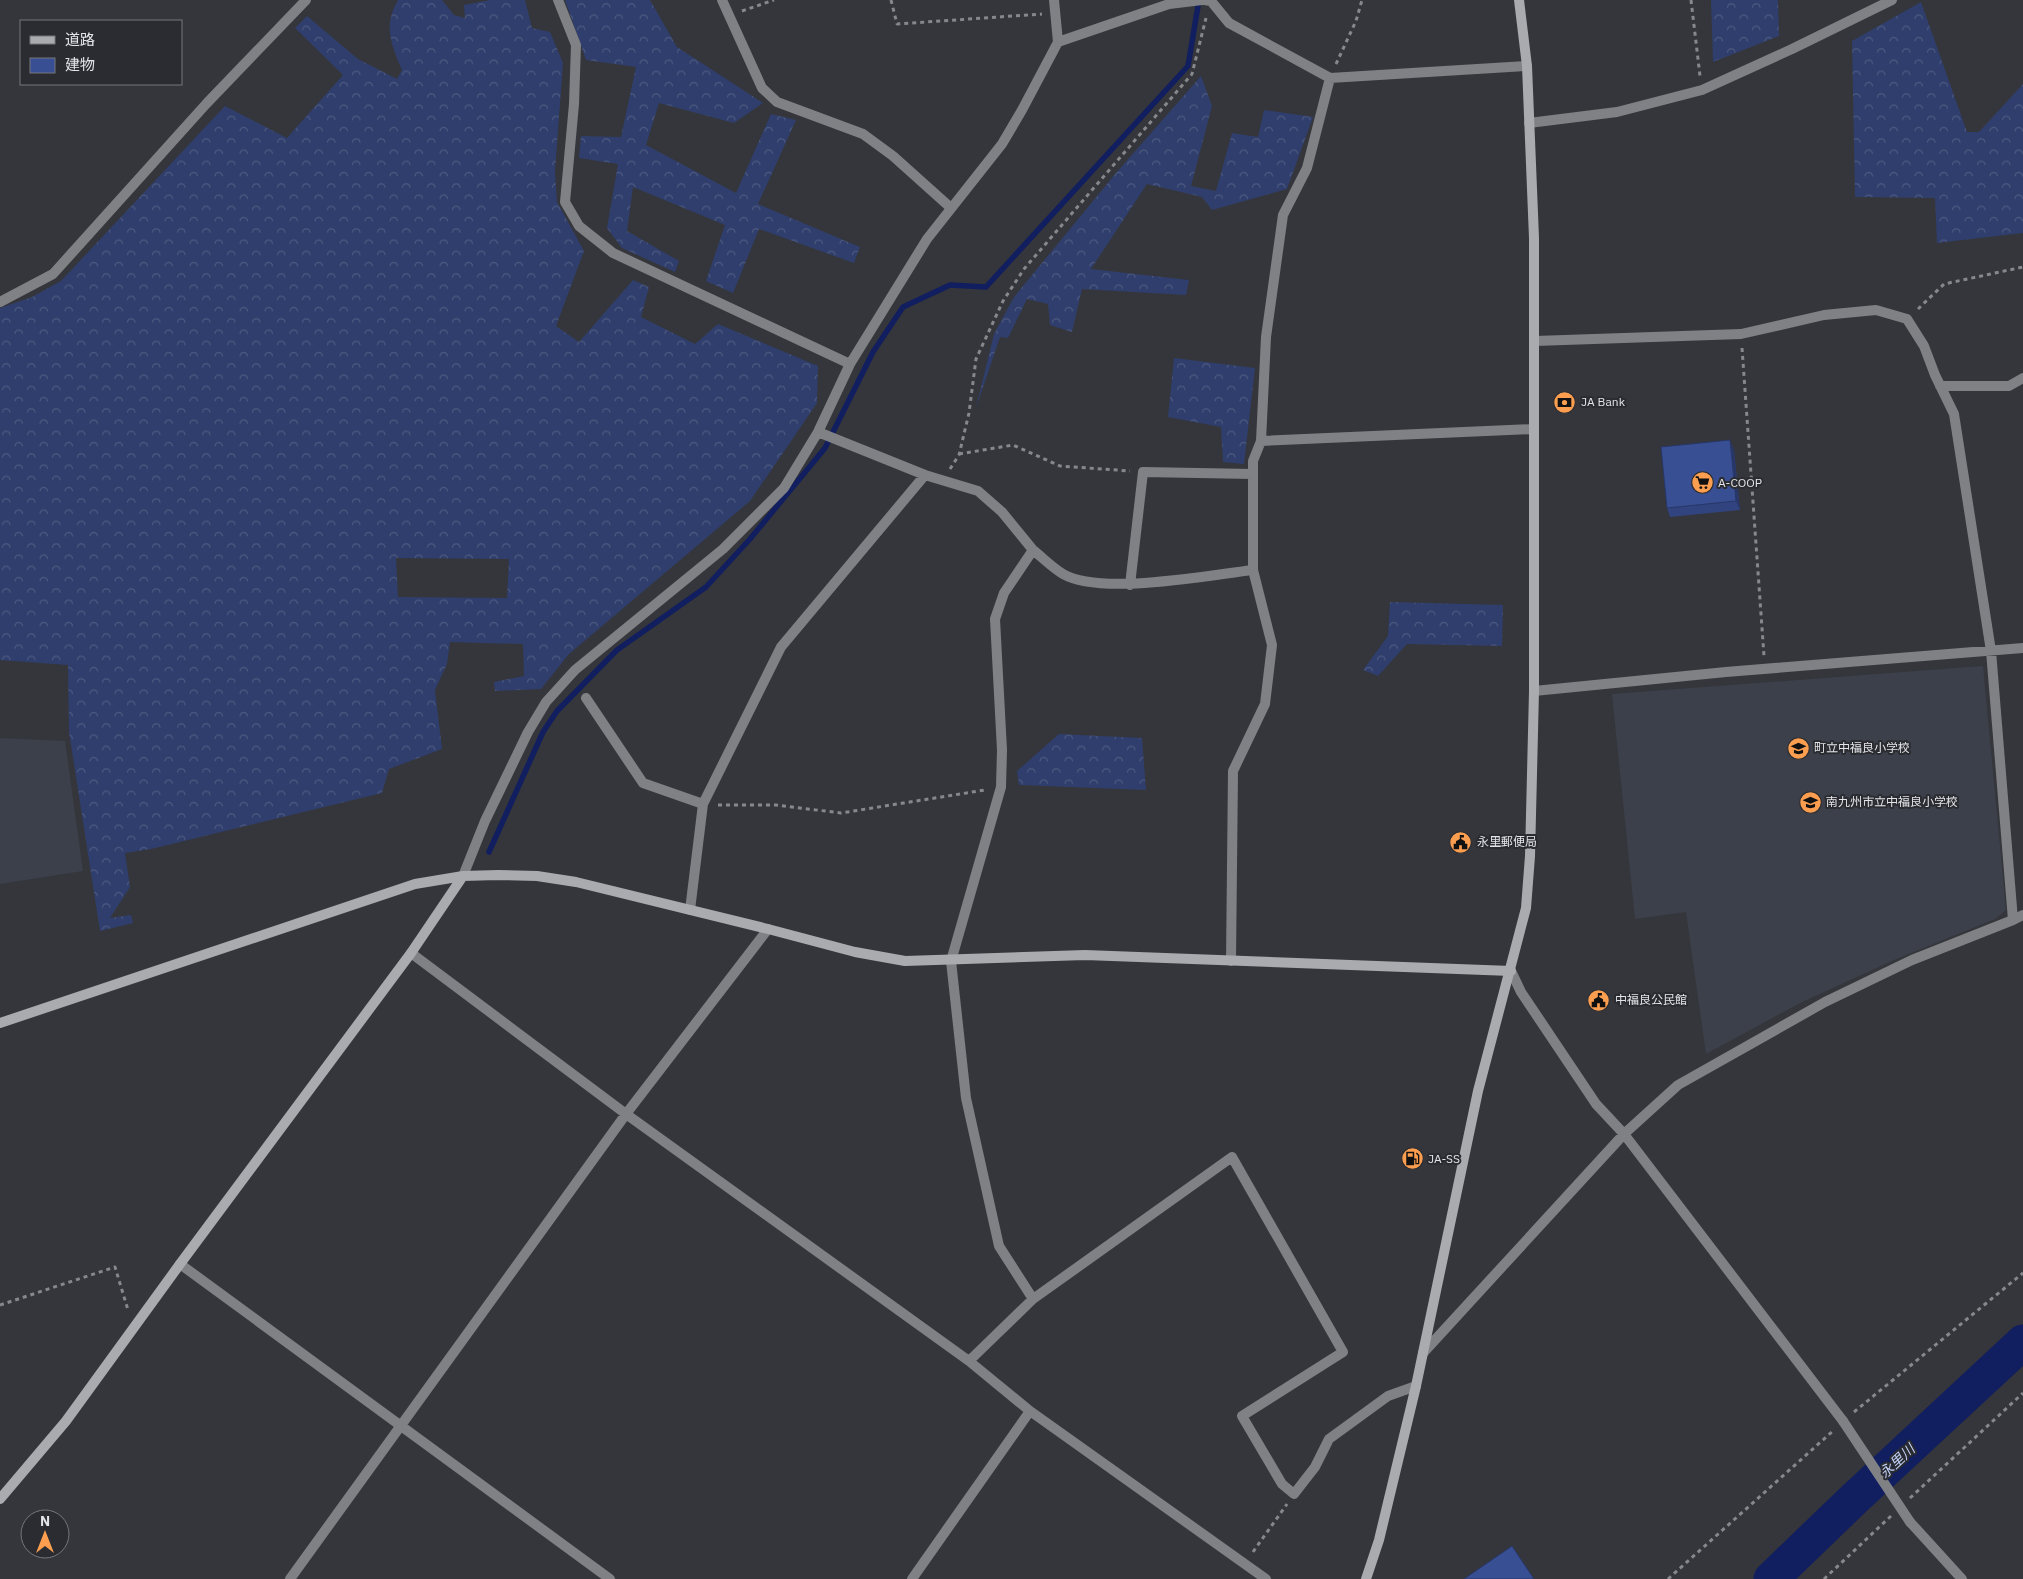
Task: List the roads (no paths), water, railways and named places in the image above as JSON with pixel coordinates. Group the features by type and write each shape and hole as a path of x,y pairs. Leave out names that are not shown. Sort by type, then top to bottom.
{"street":[{"path":"0,302 53,274 207,103 306,0"},
{"path":"558,0 576,45 574,104 565,202 579,226 613,253 850,364"},
{"path":"722,0 762,88 777,102 863,134 893,156 951,208"},
{"path":"0,1499 66,1421 411,953 463,876 485,821 528,732 546,702 575,670 723,549 784,488 822,434 850,364 927,239 1002,144 1058,42 1054,0"},
{"path":"1058,42 1169,4 1193,0 1211,0 1229,22 1330,78 1527,66"},
{"path":"1366,1579 1379,1540 1416,1386 1478,1091 1526,908 1530,856 1534,691 1535,341 1534,238 1527,66 1520,0"},
{"path":"1529,123 1617,112 1702,90 1809,41 1892,0"},
{"path":"1231,961 1234,771 1265,704 1272,646 1253,570 1252,461 1261,441 1266,337 1283,215 1307,168 1330,78"},
{"path":"1535,341 1741,334 1824,315 1876,310 1907,319 1924,346 1940,386 1954,414 1991,651 2013,920"},
{"path":"1940,386 2009,386 2023,378"},
{"path":"1261,441 1534,429"},
{"path":"822,434 925,475 978,492 1002,512 1033,550 1064,574 1085,582 1130,585 1253,570"},
{"path":"1130,585 1143,472 1252,474"},
{"path":"690,910 703,804 781,647 925,475"},
{"path":"1032,1299 999,1246 966,1098 951,961 1001,787 1002,750 995,619 1004,592 1033,550"},
{"path":"1534,691 1764,669 2023,648"},
{"path":"586,698 643,784 703,804"},
{"path":"0,1022 415,884 463,876 537,876 576,882 855,952 904,961 1085,956 1511,971"},
{"path":"1423,1354 1624,1134 1678,1085 1825,1002 1912,960 2023,915"},
{"path":"290,1579 626,1114 768,929"},
{"path":"411,953 626,1114 968,1361 1030,1411 1266,1579"},
{"path":"1511,971 1521,992 1596,1104 1624,1134 1843,1421 1910,1522 1962,1579"},
{"path":"968,1361 1032,1299 1232,1157 1344,1352 1242,1416 1282,1484 1294,1494 1315,1467 1329,1439 1388,1396 1416,1386"},
{"path":"180,1264 610,1579"},
{"path":"912,1579 1030,1411"}],"waterway":[{"path":"489,852 543,732 557,711 617,650 706,587 750,539 825,448 873,352 903,307 950,285 986,287 1188,66 1199,0"},
{"name":"永里川","path":"1771,1579 2023,1342"}],"place":[{"name":"JA Bank","path":"1565,402"},
{"name":"A-COOP","path":"1702,483"},
{"name":"町立中福良小学校","path":"1798,748"},
{"name":"南九州市立中福良小学校","path":"1810,802"},
{"name":"永里郵便局","path":"1461,842"},
{"name":"中福良公民館","path":"1599,1000"},
{"name":"JA-SS","path":"1412,1159"}]}
